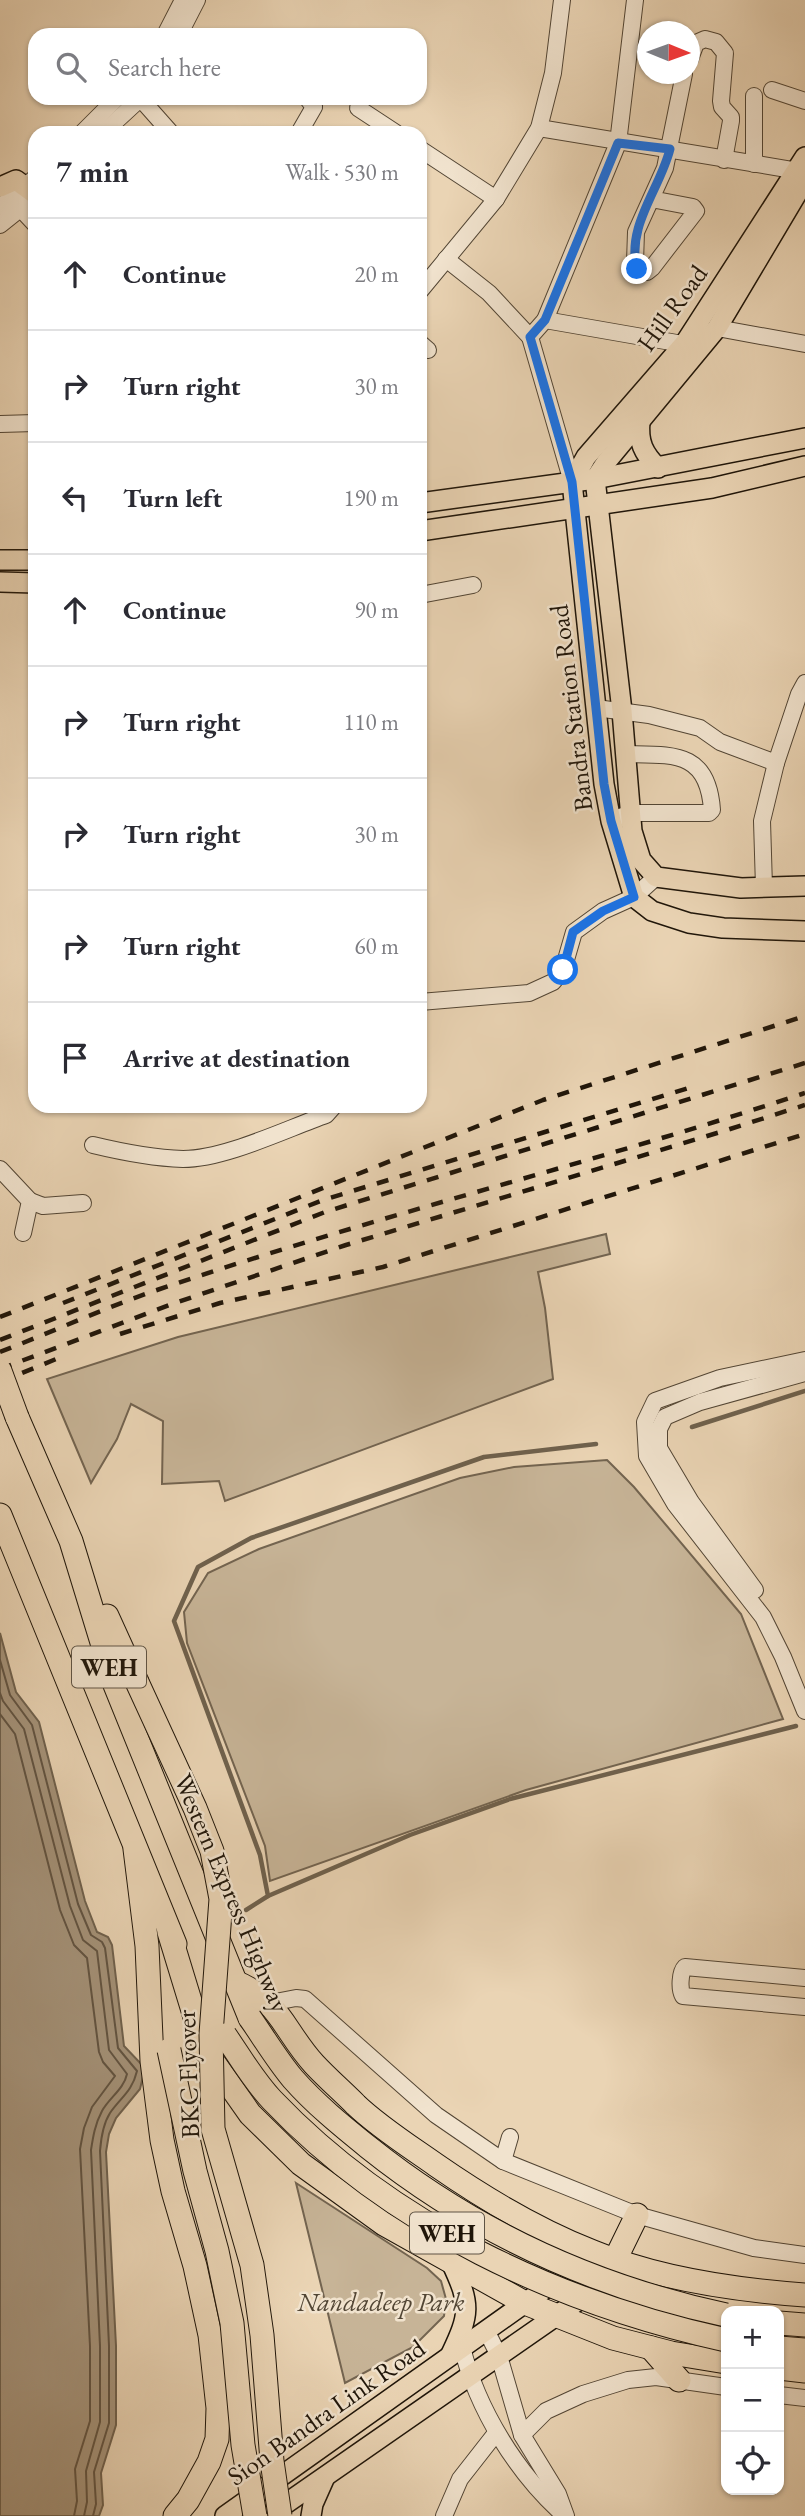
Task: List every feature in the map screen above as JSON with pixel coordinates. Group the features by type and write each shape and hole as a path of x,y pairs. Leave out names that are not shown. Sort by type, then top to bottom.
{"highway":[{"name":"Western Express Highway","path":"0,1371 71,1541 115,1685 235,1982 250,2018 293,2079 341,2125 409,2180 513,2242 617,2286 721,2314"},
{"name":"WEH","path":"0,1515 169,1932 225,2035 270,2098 319,2146 394,2204 506,2266 645,2320 721,2339"},
{"name":"BKC Flyover","path":"71,1541 195,1808 212,1851 221,1899 211,2034 212,2129 252,2265 262,2335 279,2514"},
{"path":"135,1849 147,1945 152,2061 162,2140 210,2335 218,2408 217,2440 209,2462 188,2500 175,2516"},
{"path":"169,1932 205,2050 250,2114 301,2164 384,2224 525,2303 614,2338 721,2361"},
{"name":"BKC Flyover","path":"147,1945 195,2171 217,2251 232,2323 243,2445 255,2516"},
{"path":"235,1982 257,1992 270,2003 313,2063 369,2115 478,2194 552,2234 613,2259 748,2291 805,2295"},
{"path":"613,2259 637,2215"},
{"path":"784,2323 805,2325"},
{"path":"651,2348 679,2380"},
{"path":"784,2353 797,2365 784,2379"}],"main road":[{"name":"Hill Road","path":"572,482 586,457 693,346 717,328 803,170"},
{"name":"Hill Road","path":"595,479 693,346 803,170"},
{"path":"640,421 641,446 658,468"},
{"path":"427,502 595,479 805,438"},
{"path":"427,530 712,488 805,466"},
{"path":"595,479 597,505"},
{"name":"Bandra Station Road","path":"572,482 611,821 634,897"},
{"path":"464,497 468,524"},
{"name":"Bandra Station Road","path":"597,505 622,711 632,831 641,860 656,877"},
{"path":"0,560 28,560"},
{"path":"0,582 28,583"},
{"path":"656,877 741,888 805,886"},
{"path":"634,897 652,911 688,923 723,928 805,931"},
{"name":"Sion Bandra Link Road","path":"279,2514 325,2476 555,2316 613,2259"},
{"name":"Sion Bandra Link Road","path":"225,2516 525,2303 613,2259"},
{"path":"452,2264 465,2294 467,2318 456,2351"},
{"path":"311,2516 325,2476"}],"street":[{"path":"169,28 183,0"},
{"path":"183,28 197,0"},
{"path":"427,282 496,199 539,128 553,73 562,0"},
{"path":"530,337 545,320 618,143 635,0"},
{"path":"700,41 705,39 716,42 725,52 721,101 731,121 724,160"},
{"path":"651,199 693,207 696,211 652,268 647,272 640,272 635,262 636,232 665,168 682,84"},
{"path":"772,90 805,101"},
{"path":"754,96 754,164"},
{"path":"89,126 110,105"},
{"path":"110,126 133,105"},
{"path":"146,105 165,126"},
{"path":"303,126 314,107 312,105"},
{"path":"358,108 385,126"},
{"path":"539,128 724,160 803,170"},
{"path":"427,154 496,199"},
{"path":"0,225 20,195"},
{"path":"446,259 489,293 530,337 572,482"},
{"path":"545,320 693,346"},
{"path":"717,328 805,344"},
{"path":"0,424 28,423"},
{"path":"427,593 473,586"},
{"path":"764,887 762,821 776,763 805,683"},
{"path":"596,708 700,728 720,742 776,763"},
{"path":"611,821 631,813 709,813 712,810 711,792 700,772 690,761 674,755 626,754"},
{"path":"427,1001 529,993 553,982 563,970 573,932 603,911 634,897 656,877"},
{"path":"93,1145 130,1153 185,1159 220,1153 328,1113"},
{"path":"0,1169 30,1201 43,1206 83,1203"},
{"path":"23,1233 30,1201"},
{"path":"805,1360 720,1378 655,1401 645,1422 647,1456 675,1504 763,1617 805,1686"},
{"path":"805,1373 700,1402 665,1417 659,1429 659,1448 691,1502 772,1614 805,1712"},
{"path":"805,1978 685,1967 682,1970 681,1992 682,1996 805,2007"},
{"path":"270,2003 301,1997 305,1999 436,2115 503,2161 637,2215 754,2248 805,2255"},
{"path":"503,2161 510,2137"},
{"path":"486,2330 505,2352 522,2435 558,2494 566,2516"},
{"path":"456,2351 496,2433 548,2501 566,2516"},
{"path":"522,2435 546,2411 583,2394 628,2379 656,2377 721,2386"},
{"path":"784,2396 805,2398"},
{"path":"444,2516 460,2479 496,2433"}],"green space":[{"path":"606,1234 610,1254 538,1272 553,1379 225,1501 219,1481 162,1484 163,1421 131,1404 117,1439 91,1483 47,1379 178,1337"},
{"path":"607,1460 634,1487 741,1614 783,1719 526,1790 270,1881 265,1846 187,1643 184,1612 208,1573 259,1549 460,1478 514,1467"},
{"name":"Nandadeep Park","path":"296,2183 427,2268 441,2281 446,2299 444,2316 413,2347 345,2383"}],"water":[{"path":"0,1633 16,1692 39,1722 85,1901 97,1932 108,1937 112,1945 124,2046 145,2068 140,2089 116,2118 109,2134 106,2152 116,2346 116,2425 101,2473 103,2505 99,2516 0,2516"}],"waterway":[{"path":"692,1427 805,1391"},
{"path":"246,1910 268,1896 260,1855 174,1621 198,1567 251,1538 484,1457 596,1444"},
{"path":"268,1896 410,1835 510,1799 796,1726"}],"railway":[{"path":"0,1317 543,1100 805,1016"},
{"path":"0,1340 325,1212 805,1063"},
{"path":"63,1303 323,1200 695,1086"},
{"path":"0,1352 137,1297 238,1263 805,1093"},
{"path":"0,1369 172,1304 346,1245 805,1105"},
{"path":"120,1334 220,1303 383,1267 805,1134"},
{"path":"0,1382 61,1357"}],"route":[{"path":"563,970 573,932 603,911 634,897 611,821 604,784 572,482 530,337 545,320 618,143 670,149 665,168 636,232 637,269"}]}
